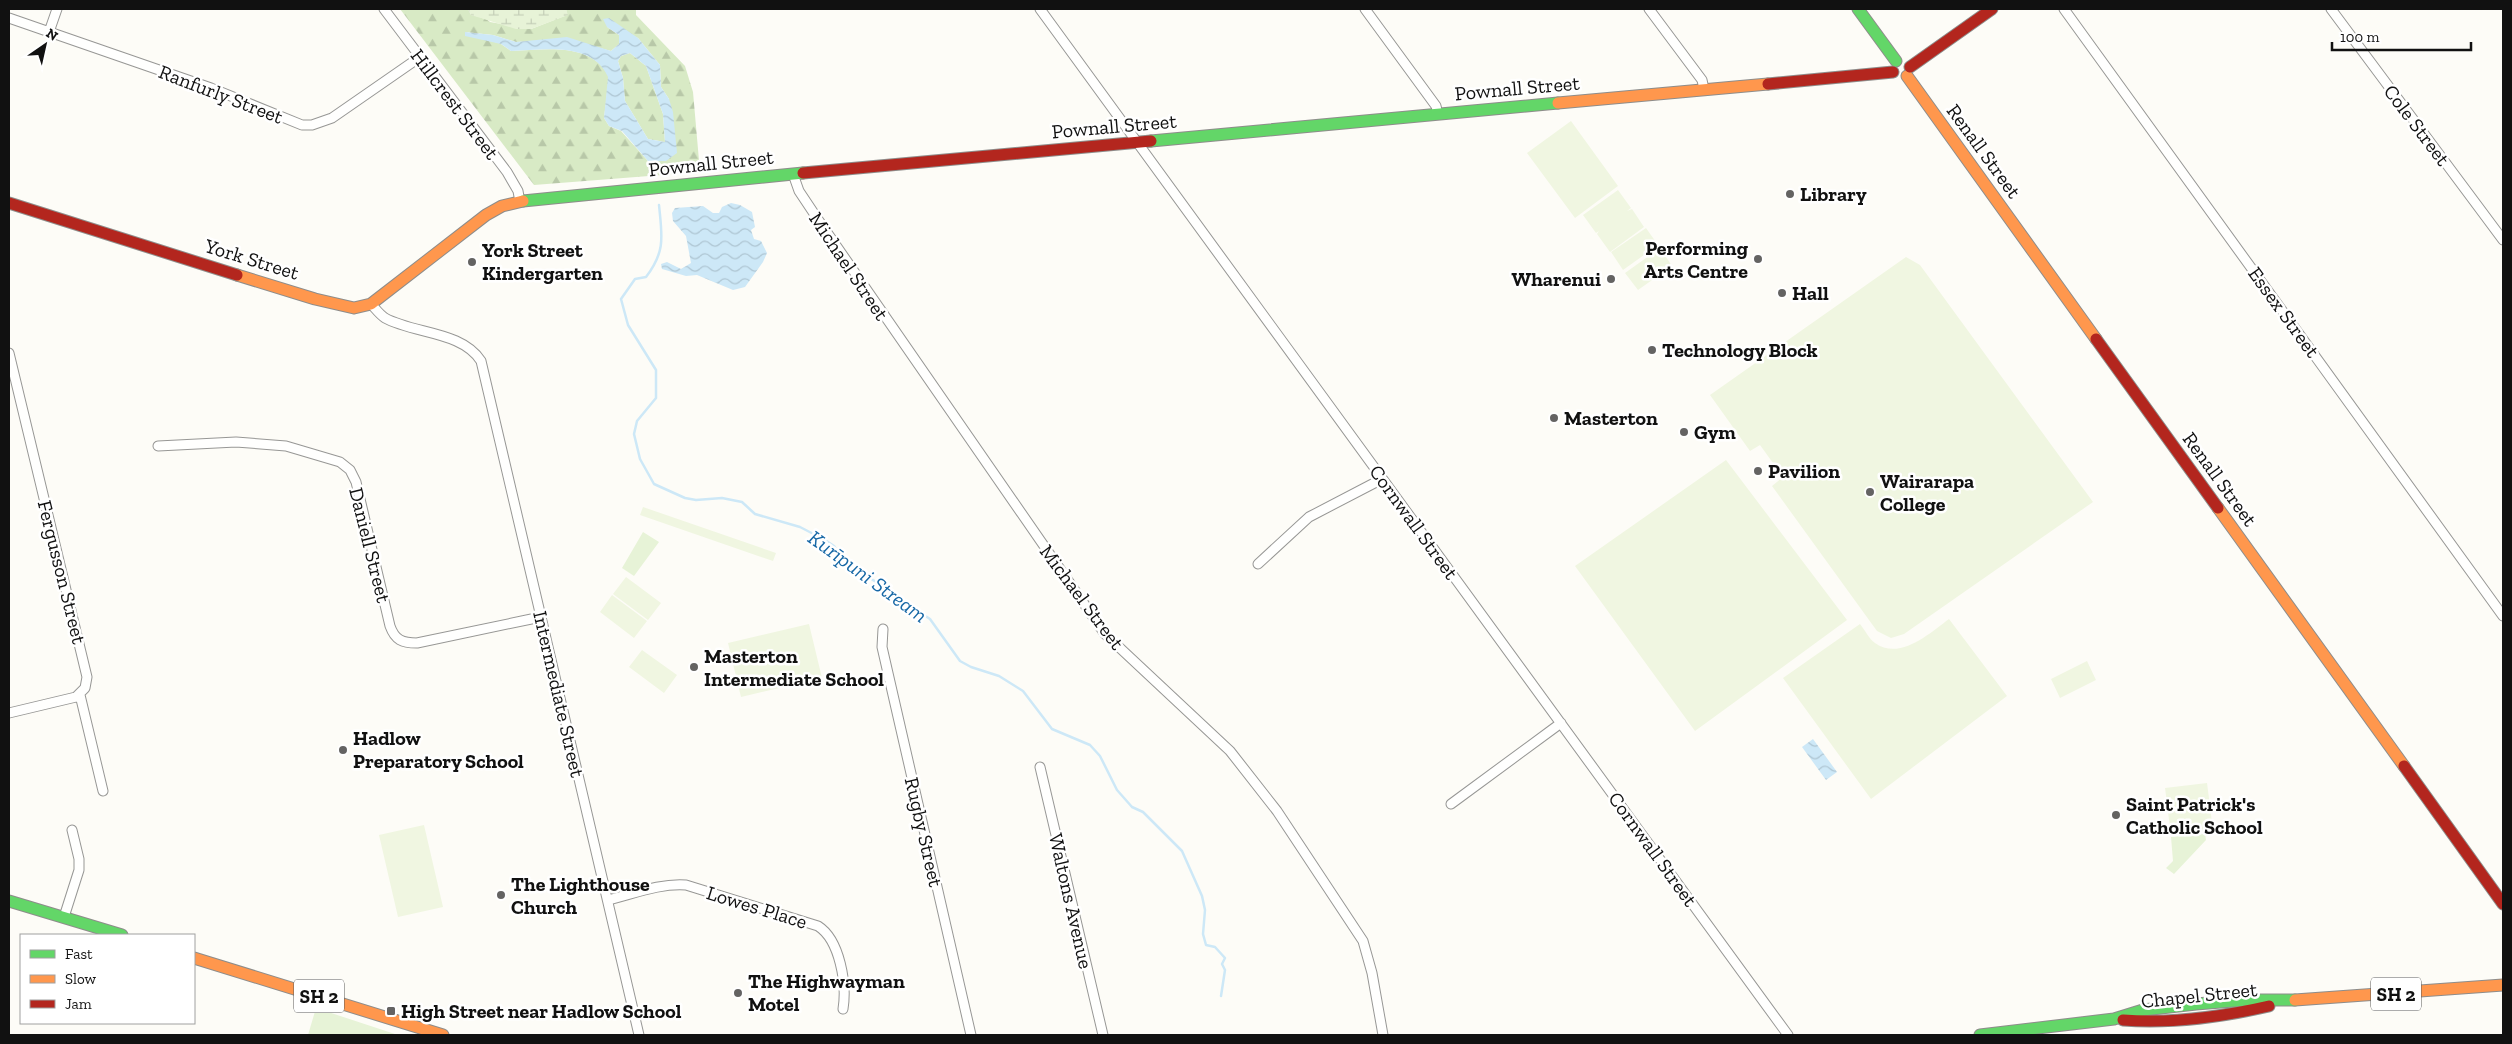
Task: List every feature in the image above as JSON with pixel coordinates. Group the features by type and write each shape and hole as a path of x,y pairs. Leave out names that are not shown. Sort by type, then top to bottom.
{"main road":[{"path":"1858,9 1895,67 1905,60 1909,72 1992,9"},
{"name":"Pownall Street","path":"371,304 486,215 502,206 520,202 793,174 1704,89 1895,67"},
{"name":"Renall Street","path":"1909,72 2503,904"},
{"name":"York Street","path":"9,203 337,305 354,308 371,304"},
{"path":"9,904 64,917 119,934"},
{"name":"SH 2","path":"195,958 443,1035"},
{"name":"Chapel Street","path":"1980,1035 2114,1018 2143,1010 2196,1004 2246,1000 2288,1001 2503,985"}],"street":[{"path":"49,32 56,9"},
{"name":"Hillcrest Street","path":"384,9 507,172 518,191 520,202"},
{"name":"Cornwall Street","path":"1040,9 1788,1035"},
{"path":"1365,9 1436,106 1438,114"},
{"path":"1649,9 1702,80 1704,89"},
{"name":"Essex Street","path":"2064,9 2503,616"},
{"name":"Cole Street","path":"2331,9 2503,240"},
{"name":"Ranfurly Street","path":"9,18 211,88 302,125 312,125 332,118 420,57"},
{"name":"Michael Street","path":"793,174 799,191 817,218 1105,634 1230,751 1277,811 1363,941 1372,973 1383,1035"},
{"name":"Intermediate Street","path":"371,304 383,317 461,343 477,354 484,371 639,1035"},
{"name":"Fergusson Street","path":"9,353 86,670 86,684 80,695 103,791"},
{"name":"Daniell Street","path":"158,446 179,443 273,444 340,462 350,470 356,482 390,626 394,637 405,643 417,643 541,617"},
{"path":"1258,564 1309,516 1382,479"},
{"name":"Rugby Street","path":"883,628 882,647 971,1035"},
{"path":"9,713 72,699 80,695"},
{"path":"1451,804 1561,722"},
{"name":"Waltons Avenue","path":"1040,767 1102,1035"},
{"path":"64,917 79,870 80,859 72,830"},
{"name":"Lowes Place","path":"608,900 661,886 686,885 818,926 834,943 844,989 843,1009"}],"green space":[{"path":"400,9 468,9 471,15 485,18 490,22 531,29 567,15 566,9 636,9 636,15 685,66 693,92 700,172 534,185","holes":["607,27 638,38 660,65 661,87 669,99 666,161 648,161 621,131 609,126 604,118 609,77 601,66 591,58 566,50 511,51 501,44 465,32 493,35 516,42 541,41 592,46 611,51 619,44 619,35"]},
{"path":"468,9 566,9 568,15 531,29 516,29 471,15"},
{"path":"630,53 646,66 663,114 665,142 648,139 625,101 623,78 618,61 621,56"},
{"path":"1571,121 1618,186 1575,218 1527,153"},
{"path":"1618,190 1631,208 1627,211 1632,209 1644,227 1610,252 1597,234 1599,231 1596,233 1583,215"},
{"path":"1646,228 1658,245 1623,270 1611,252"},
{"path":"1660,248 1672,266 1638,290 1625,273"},
{"path":"1906,257 1920,265 2093,502 1904,634 1891,638 1877,631 1772,486 1783,477 1760,445 1750,451 1710,395"},
{"path":"1726,460 1847,620 1695,731 1575,566"},
{"path":"643,507 776,553 773,561 640,515"},
{"path":"643,532 659,542 634,576 622,568"},
{"path":"626,577 661,603 648,620 613,594"},
{"path":"612,595 647,621 634,638 600,612"},
{"path":"1949,619 2007,696 1871,799 1783,678 1860,624 1875,643 1885,648 1894,649 1914,643"},
{"path":"809,624 822,678 741,697 728,643"},
{"path":"642,650 677,675 664,693 629,667"},
{"path":"2087,661 2096,680 2060,698 2051,679"},
{"path":"2207,783 2210,806 2168,811 2165,788"},
{"path":"2210,807 2213,830 2171,835 2168,812"},
{"path":"424,825 443,907 398,917 379,835"},
{"path":"2205,834 2206,840 2174,874 2166,868 2173,861 2171,837"},
{"path":"316,1008 398,1035 308,1035"}],"water":[{"path":"609,18 638,38 660,65 661,87 669,99 673,112 677,153 666,161 648,161 622,131 609,126 604,118 608,77 601,66 591,58 566,50 511,51 501,44 465,36 465,32 493,35 516,42 567,37 611,51 619,44 619,35 607,27 603,19","holes":["630,53 646,66 663,114 665,142 648,139 625,101 623,78 618,61 621,56"]},
{"path":"731,203 740,205 752,212 755,227 751,230 754,239 761,241 767,253 763,262 745,287 733,290 697,275 686,276 662,269 661,264 667,262 681,269 691,263 686,236 673,221 672,213 675,208 703,206 713,213 719,213 722,207"},
{"path":"1813,739 1837,772 1826,780 1802,747"}],"waterway":[{"name":"Kurīpuni Stream","path":"655,161 656,171"},
{"name":"Kurīpuni Stream","path":"659,205 661,243 657,259 646,277 635,279 621,299 628,325 656,370 656,398 637,421 634,434 640,459 654,484 685,498 696,500 722,498 742,502 755,514 800,527 825,540 834,546 844,561 893,595 902,607 911,613 921,613 930,619 960,661 971,667 999,676 1023,691 1052,729 1090,745 1100,756 1117,790 1132,807 1143,812 1182,851 1202,896 1205,910 1203,934 1206,945 1215,947 1225,958 1222,964 1225,970 1221,996"}],"traffic: fast":[{"path":"1858,9 1896,61"},
{"path":"1151,141 1558,103"},
{"path":"523,201 803,173"},
{"path":"9,901 119,934"},
{"path":"1980,1035 2114,1019 2143,1010 2196,1004 2246,1000 2295,1000"}],"traffic: slow":[{"path":"1907,76 2096,339"},
{"path":"1558,103 1768,84"},
{"path":"237,275 315,299 354,308 371,304 486,215 502,206 523,201"},
{"path":"2218,508 2404,766"},
{"path":"195,958 443,1035"},
{"path":"2295,1000 2503,985"}],"traffic: jam":[{"path":"1910,67 1992,9"},
{"path":"1768,84 1893,72"},
{"path":"803,173 1151,141"},
{"path":"9,203 237,275"},
{"path":"2096,339 2218,508"},
{"path":"2404,766 2503,904"},
{"path":"2123,1020 2197,1019 2269,1006"}],"place":[{"name":"Library","path":"1790,194"},
{"name":"Performing Arts Centre","path":"1758,259"},
{"name":"York Street Kindergarten","path":"472,262"},
{"name":"Wharenui","path":"1611,279"},
{"name":"Hall","path":"1782,293"},
{"name":"Technology Block","path":"1652,350"},
{"name":"Masterton","path":"1554,418"},
{"name":"Gym","path":"1684,432"},
{"name":"Pavilion","path":"1758,471"},
{"name":"Wairarapa College","path":"1870,492"},
{"name":"Masterton Intermediate School","path":"694,667"},
{"name":"Hadlow Preparatory School","path":"343,750"},
{"name":"Saint Patrick's Catholic School","path":"2116,815"},
{"name":"The Lighthouse Church","path":"501,895"},
{"name":"The Highwayman Motel","path":"738,993"},
{"name":"High Street near Hadlow School","path":"391,1011"}]}
